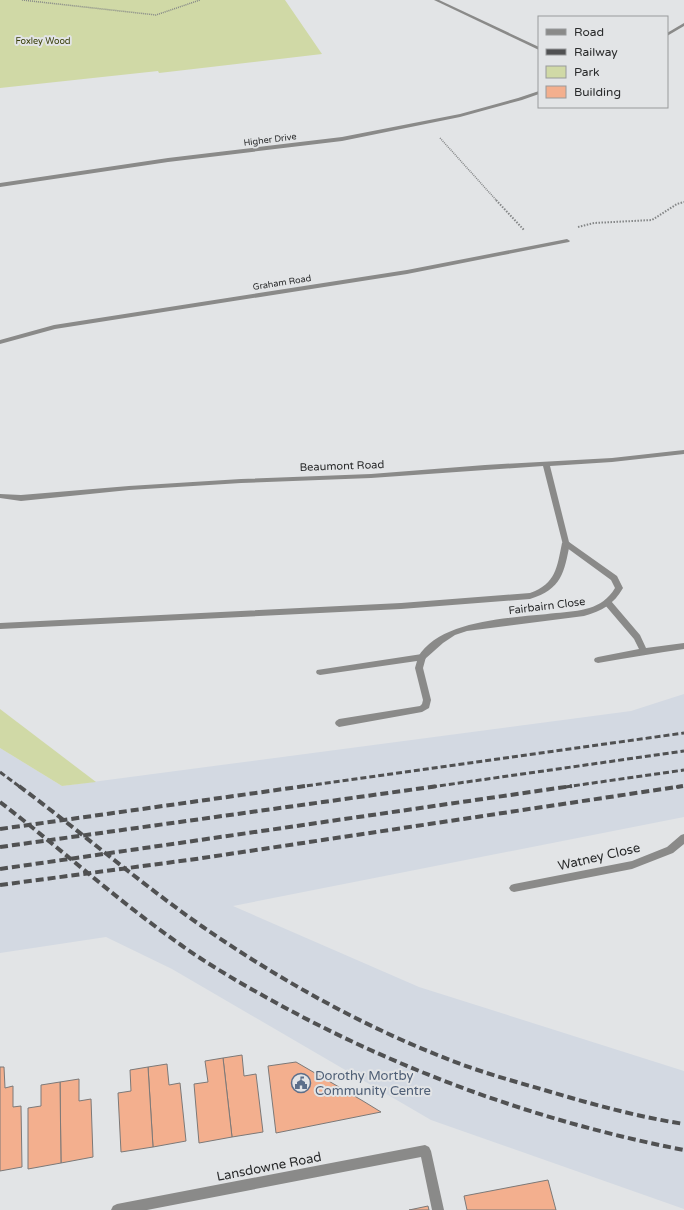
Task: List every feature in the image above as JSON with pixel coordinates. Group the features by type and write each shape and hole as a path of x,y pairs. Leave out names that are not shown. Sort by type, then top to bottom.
{"street":[{"path":"436,0 538,49"},
{"path":"668,34 684,25"},
{"name":"Higher Drive","path":"0,185 168,160 342,139 460,115 520,99 538,92"},
{"name":"Graham Road","path":"0,342 54,327 407,272 567,241"},
{"name":"Beaumont Road","path":"0,496 21,498 129,488 241,481 371,476 612,460 684,452"},
{"path":"0,626 402,606 530,596 542,593 551,586 557,577 566,543 546,464"},
{"path":"566,543 614,578 619,588 608,603 637,637 644,650"},
{"name":"Fairbairn Close","path":"422,657 434,644 460,629 584,613 599,609 608,603"},
{"path":"598,660 634,654 644,650 684,646"},
{"path":"320,672 422,657 418,668 427,700 426,706 422,709 339,723"},
{"name":"Watney Close","path":"514,888 632,865 670,850 684,838"},
{"name":"Lansdowne Road","path":"117,1210 425,1151 438,1210"}],"path":[{"path":"22,0 156,15 200,0"},
{"path":"425,122 540,247"},
{"path":"567,241 559,232 594,223 652,220 677,204 684,202"}],"shaded area":[{"path":"684,694 684,817 233,906 419,987 684,1071 684,1209 431,1120 172,969 106,937 0,953 0,748 62,786 631,711"}],"green space":[{"name":"Foxley Wood","path":"0,0 285,0 322,54 159,73 158,71 0,88"},
{"path":"0,709 96,782 62,786 0,748"}],"building":[{"path":"242,1055 244,1076 256,1074 263,1132 232,1137 223,1058"},
{"path":"223,1058 232,1137 199,1143 194,1084 208,1082 205,1061"},
{"name":"Dorothy Mortby Community Centre","path":"296,1062 381,1112 276,1133 268,1066"},
{"path":"167,1064 169,1085 180,1083 186,1141 153,1147 148,1067"},
{"path":"0,1067 4,1067 5,1088 13,1086 13,1107 21,1106 22,1167 0,1171"},
{"path":"148,1067 153,1147 121,1152 118,1093 131,1091 130,1070"},
{"path":"79,1079 79,1101 91,1099 93,1157 61,1163 60,1082"},
{"path":"60,1082 61,1163 28,1169 28,1108 41,1106 41,1085"},
{"path":"548,1180 556,1210 467,1210 464,1196"},
{"path":"428,1206 429,1210 409,1210"}],"railway":[{"path":"298,787 684,733"},
{"path":"431,787 684,751"},
{"path":"572,786 684,770"},
{"path":"0,772 20,787"},
{"path":"19,786 64,820"},
{"path":"64,820 305,786"},
{"path":"83,835 438,786"},
{"path":"106,854 572,786"},
{"path":"565,787 572,786"},
{"path":"678,787 683,786"},
{"path":"678,787 684,786"},
{"path":"125,868 678,787"},
{"path":"0,802 29,825"},
{"path":"29,825 64,820"},
{"path":"64,820 83,835"},
{"path":"0,829 29,825"},
{"path":"29,825 48,840"},
{"path":"48,840 83,835"},
{"path":"83,835 106,854"},
{"path":"0,847 48,840"},
{"path":"48,840 70,859"},
{"path":"70,859 106,854"},
{"path":"106,854 125,868"},
{"path":"0,869 70,859"},
{"path":"70,859 88,873"},
{"path":"88,873 125,868"},
{"path":"125,868 156,893 232,947 322,1001 417,1047 462,1065 568,1097 650,1118 684,1124"},
{"path":"0,885 88,873"},
{"path":"88,873 135,911 203,960 271,1000 320,1026 369,1049 420,1071 524,1109 577,1125 684,1150"}],"place":[{"name":"Dorothy Mortby Community Centre","path":"301,1083"}]}
